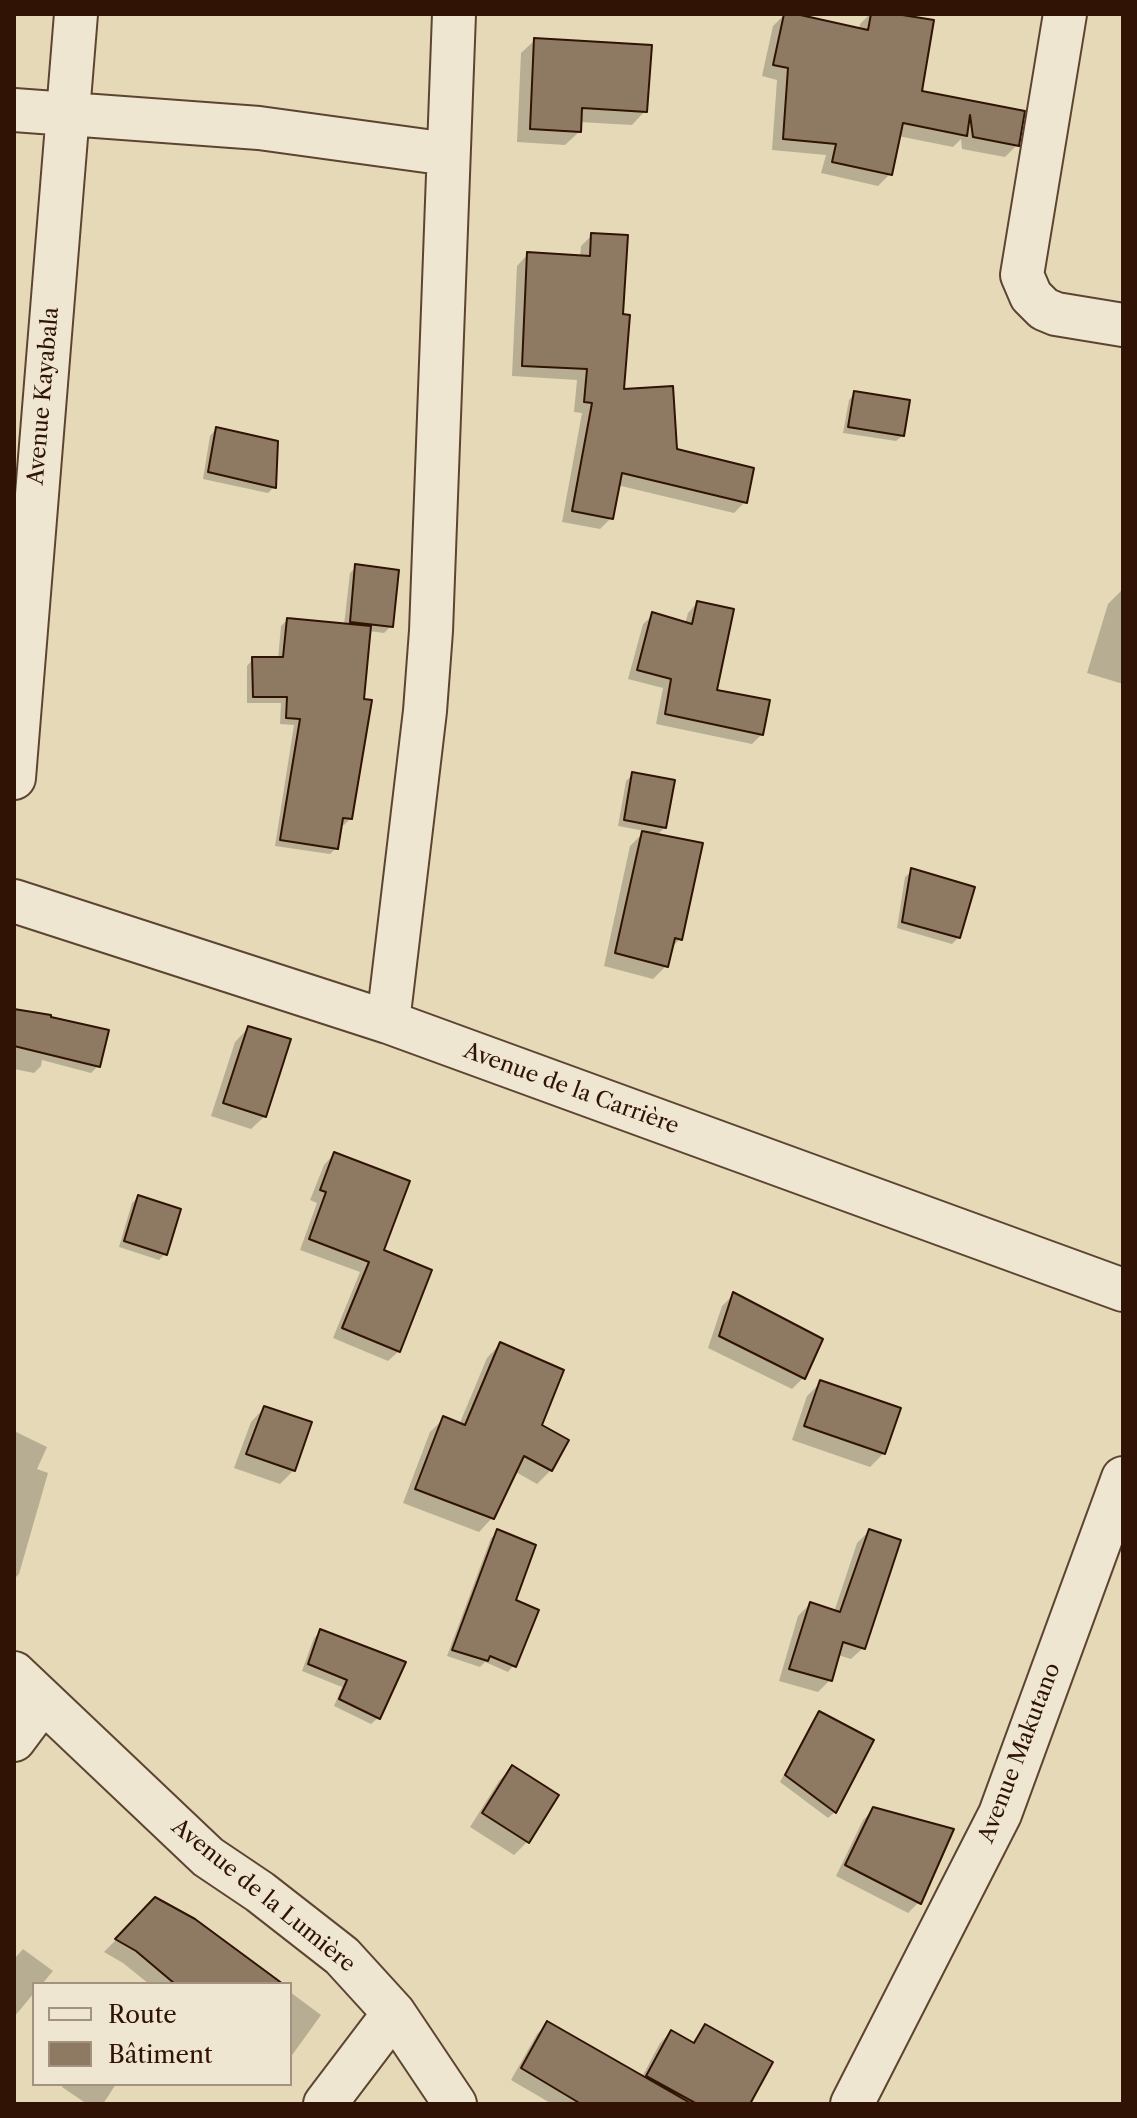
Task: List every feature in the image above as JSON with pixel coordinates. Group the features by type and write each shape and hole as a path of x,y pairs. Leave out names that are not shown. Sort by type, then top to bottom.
{"street":[{"name":"Avenue Kayabala","path":"14,778 76,14"},
{"path":"388,1022 425,711 431,631 454,14"},
{"path":"1065,14 1022,275 1031,296 1044,309 1056,314 1123,325"},
{"path":"14,110 259,128 448,154"},
{"name":"Avenue de la Carrière","path":"14,901 388,1022 1123,1290"},
{"name":"Avenue Makutano","path":"852,2104 1000,1814 1123,1478"},
{"path":"14,1740 29,1687"},
{"name":"Avenue de la Lumière","path":"29,1687 208,1857 260,1892 342,1956 394,2013 455,2104"},
{"path":"325,2104 394,2013"}],"building":[{"path":"784,14 868,30 871,14 934,20 922,91 1025,111 1019,146 973,137 970,115 967,136 903,123 892,175 832,162 836,144 783,139 788,68 773,65"},
{"path":"534,38 652,45 647,112 582,108 581,132 530,129"},
{"path":"591,233 628,235 623,314 630,315 624,389 673,386 677,449 754,468 747,503 622,473 613,519 572,511 592,403 584,402 587,369 522,366 527,252 590,256"},
{"path":"854,391 910,400 904,436 848,427"},
{"path":"216,427 278,441 276,488 208,472"},
{"path":"355,564 399,570 393,627 350,622"},
{"path":"697,601 734,609 717,690 770,700 763,735 665,714 671,679 637,670 652,612 692,624"},
{"path":"287,618 371,626 364,699 372,700 352,819 343,818 338,849 280,840 300,719 286,718 287,697 253,697 252,657 283,657"},
{"path":"632,772 675,780 666,828 624,820"},
{"path":"642,831 703,843 682,940 675,938 668,967 615,953"},
{"path":"911,868 975,887 960,938 902,922"},
{"path":"14,1009 109,1030 100,1067 14,1046"},
{"path":"248,1026 291,1039 266,1117 223,1103"},
{"path":"334,1152 410,1181 384,1250 432,1270 400,1352 342,1328 369,1262 309,1239 326,1192 320,1190"},
{"path":"138,1195 181,1209 167,1255 124,1241"},
{"path":"733,1292 823,1339 805,1379 719,1336"},
{"path":"500,1342 564,1370 542,1425 569,1440 552,1471 524,1456 494,1519 415,1489 443,1416 465,1425"},
{"path":"820,1380 901,1408 885,1454 804,1426"},
{"path":"264,1406 312,1422 295,1471 246,1454"},
{"path":"497,1529 536,1545 516,1600 539,1610 516,1667 490,1656 488,1661 452,1650"},
{"path":"869,1529 901,1540 865,1649 843,1642 832,1681 789,1669 810,1602 840,1612"},
{"path":"320,1629 406,1662 380,1719 339,1699 347,1680 308,1664"},
{"path":"819,1711 874,1740 836,1813 785,1775"},
{"path":"512,1765 559,1795 529,1843 482,1813"},
{"path":"873,1807 954,1829 921,1904 845,1865"},
{"path":"155,1897 195,1919 280,1982 173,1982 136,1951 115,1939"},
{"path":"547,2021 692,2104 581,2104 521,2068"},
{"path":"705,2024 773,2062 750,2104 697,2104 646,2076 671,2030 694,2043"}]}
